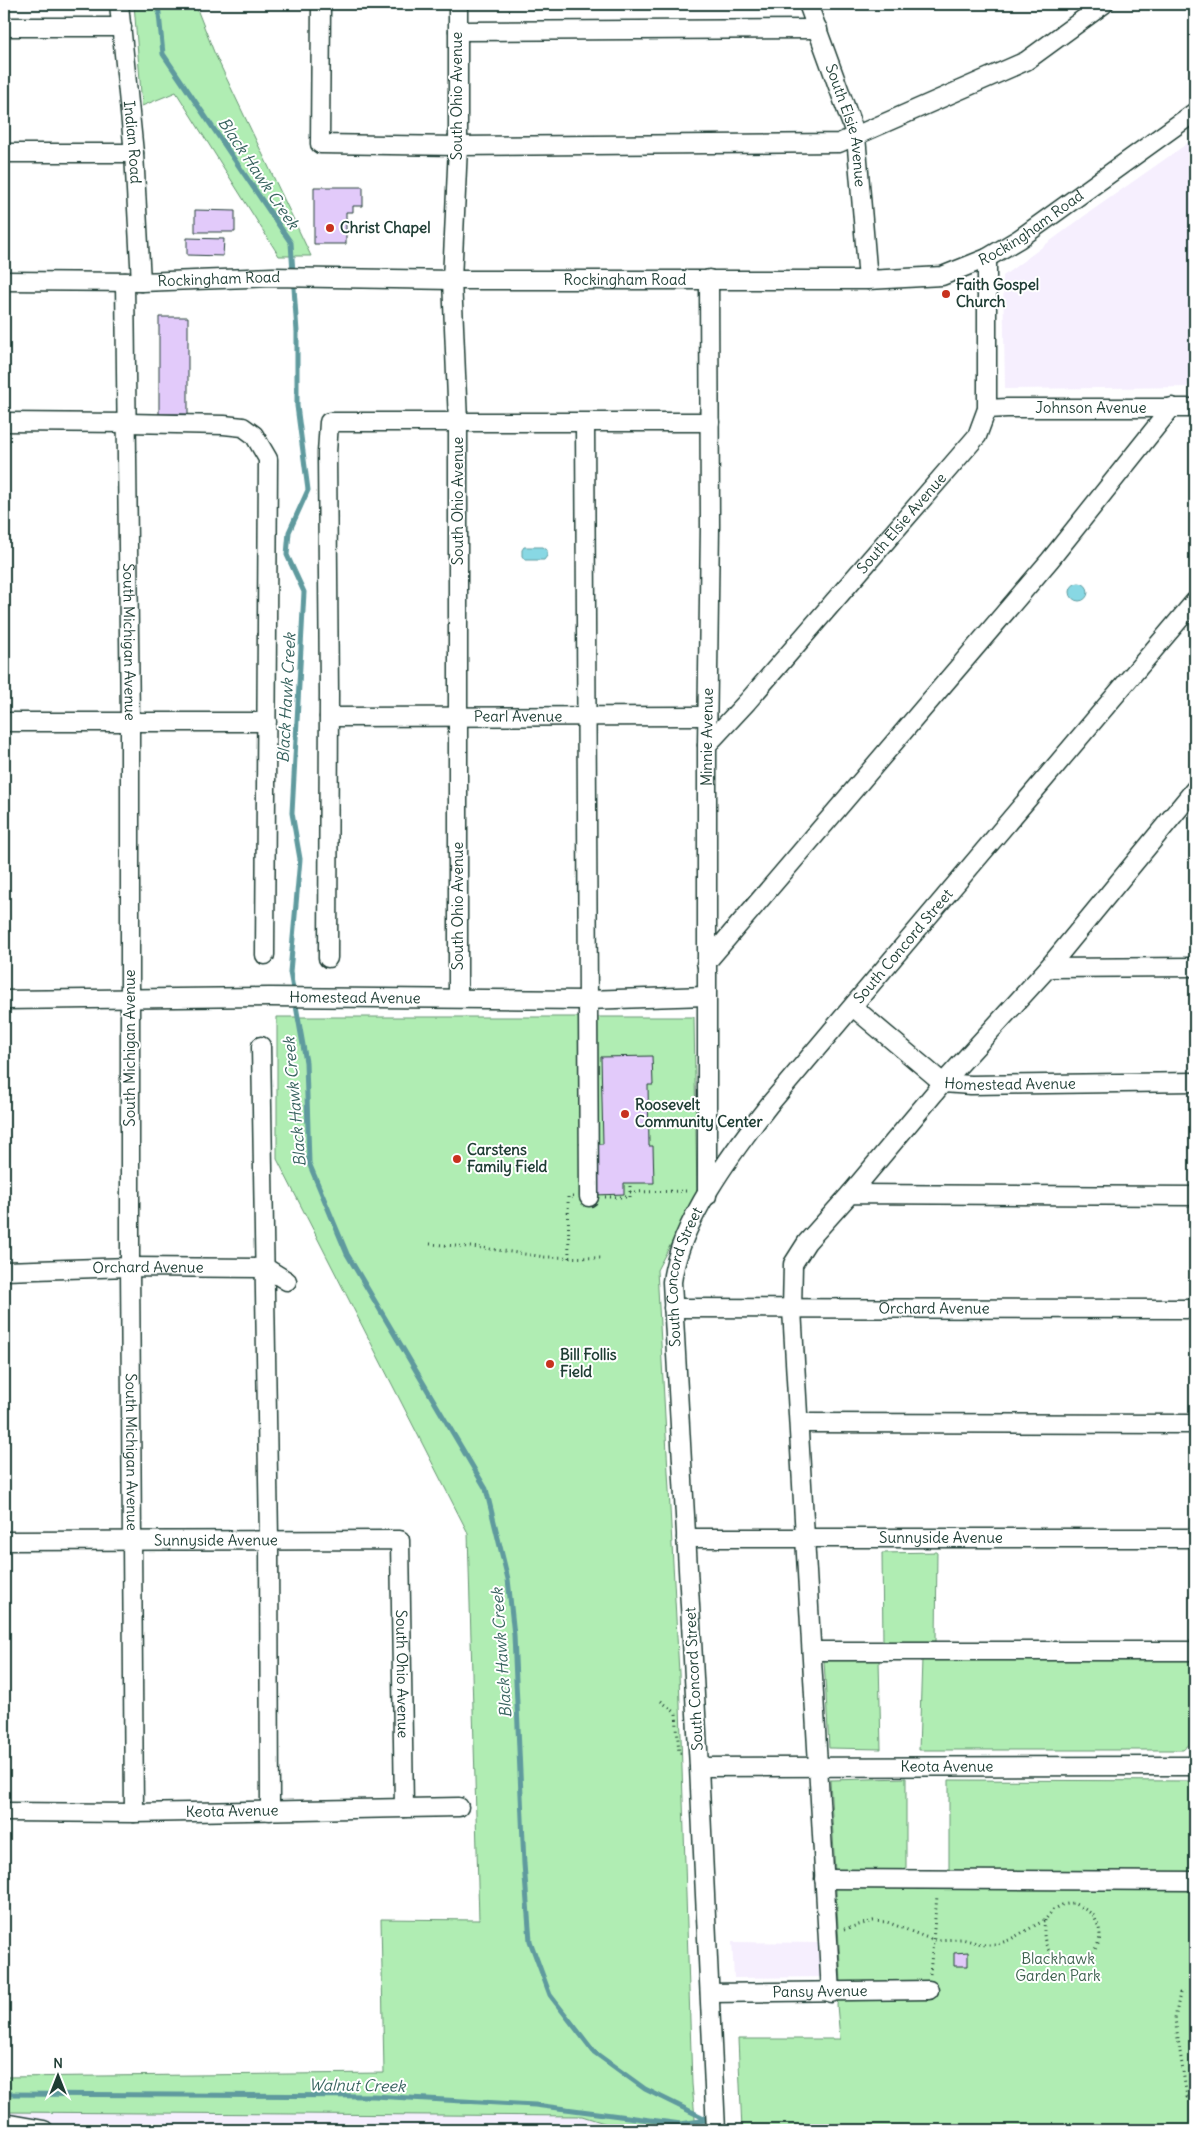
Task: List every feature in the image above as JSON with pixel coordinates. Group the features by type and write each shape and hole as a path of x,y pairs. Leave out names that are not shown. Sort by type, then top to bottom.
{"street":[{"name":"Indian Road","path":"119,4 134,152 133,282"},
{"path":"321,4 320,144 458,146 839,143 1026,61 1104,4"},
{"name":"South Ohio Avenue","path":"458,4 458,146 452,280 458,422 458,998"},
{"name":"South Elsie Avenue","path":"810,5 856,136 868,280"},
{"path":"4,28 122,27"},
{"path":"458,31 818,29"},
{"name":"Rockingham Road","path":"4,281 133,282 273,278 868,280 942,276 987,258 1019,239 1195,112"},
{"path":"4,152 134,152"},
{"name":"South Elsie Avenue","path":"707,745 747,702 977,436 987,410 987,258"},
{"name":"Minnie Avenue","path":"699,1193 706,996 710,422 709,279"},
{"name":"South Michigan Avenue","path":"133,282 128,423 130,1267 134,1540 134,1813"},
{"path":"706,963 1050,560 1172,407"},
{"name":"Johnson Avenue","path":"987,410 1007,408 1195,408"},
{"path":"4,422 224,425 243,428 254,435 268,459 265,955"},
{"path":"328,958 327,453 329,422 710,422"},
{"path":"585,423 589,1197"},
{"name":"South Concord Street","path":"716,2130 673,1308 672,1282 678,1253 699,1193 853,1007 1193,608"},
{"name":"Pearl Avenue","path":"329,717 707,716"},
{"path":"4,722 267,722"},
{"path":"831,1993 826,1934 813,1651 792,1309 793,1264 807,1242 943,1083 1048,968 1195,788"},
{"path":"1048,968 1195,967"},
{"name":"Homestead Avenue","path":"4,1000 270,997 587,1000 706,996"},
{"name":"Homestead Avenue","path":"853,1007 943,1083 971,1085 1195,1082"},
{"path":"261,1046 270,1540 270,1811"},
{"path":"850,1194 1195,1196"},
{"name":"Orchard Avenue","path":"4,1271 130,1267 266,1268"},
{"path":"266,1268 287,1281"},
{"name":"Orchard Avenue","path":"673,1308 1195,1309"},
{"path":"799,1423 1195,1424"},
{"name":"Sunnyside Avenue","path":"686,1538 1195,1538"},
{"name":"South Ohio Avenue","path":"400,1540 404,1808"},
{"name":"Sunnyside Avenue","path":"4,1541 400,1540"},
{"path":"813,1651 1195,1651"},
{"name":"Keota Avenue","path":"698,1760 818,1766 1195,1766"},
{"name":"Keota Avenue","path":"4,1812 134,1813 459,1807"},
{"path":"824,1879 1195,1881"},
{"name":"Pansy Avenue","path":"710,1994 929,1990"},
{"path":"4,2123 44,2130"}],"path":[{"path":"630,1192 699,1193"},
{"path":"430,1244 483,1248 545,1257 602,1258"},
{"path":"661,1701 676,1713 679,1753 698,1760"},
{"path":"929,1990 939,1880"},
{"path":"826,1934 873,1921 888,1922 933,1940 962,1939 985,1945 995,1945 1009,1940 1045,1920 1053,1910 1062,1905 1073,1903 1094,1916 1099,1929 1100,1939 1096,1949 1077,1961 1059,1960 1047,1951 1044,1943 1045,1920"},
{"path":"1195,1992 1180,1994 1175,2018 1188,2097 1195,2097"}],"shaded area":[{"path":"1195,138 1195,387 1005,389 1003,276"},
{"path":"732,1942 820,1943 822,1977 734,1978"},
{"path":"4,2112 582,2116 626,2130 4,2130"}],"green space":[{"path":"134,4 195,4 214,52 311,256 279,256 176,92 142,106"},
{"path":"277,1017 694,1017 697,1195 657,1270 679,1673 692,2084 696,2130 626,2130 582,2116 4,2112 4,2077 384,2073 381,1919 479,1920 468,1533 277,1159"},
{"path":"937,1552 936,1642 883,1643 882,1553"},
{"path":"879,1659 881,1749 829,1748 824,1660"},
{"path":"922,1659 1191,1659 1190,1744 1183,1750 919,1750"},
{"name":"Blackhawk Garden Park","path":"906,1778 906,1871 949,1885 949,1780 1195,1781 1195,2130 742,2130 738,2039 840,2039 837,2005 841,1981 830,1780"}],"water":[{"path":"524,547 543,547 547,550 547,556 544,560 525,560 522,556"},
{"path":"1075,583 1083,583 1088,588 1086,599 1075,601 1070,596 1070,588"}],"building":[{"name":"Christ Chapel","path":"314,187 363,187 363,206 353,206 353,212 346,212 346,244 314,244"},
{"path":"195,210 235,211 235,232 195,232"},
{"path":"187,238 224,239 223,256 187,255"},
{"path":"159,317 188,317 188,414 159,414"},
{"name":"Roosevelt Community Center","path":"652,1056 653,1085 648,1085 649,1146 653,1146 654,1183 624,1183 624,1194 595,1195 594,1144 603,1144 601,1057"},
{"path":"968,1952 968,1966 954,1966 954,1953"}],"waterway":[{"name":"Black Hawk Creek","path":"158,4 163,54 291,243 297,332 297,406 308,490 289,532 287,555 304,592 292,813 300,859 290,972 306,1062 309,1163 347,1254 486,1489 508,1579 514,1635 524,1864 530,1941 550,1995 594,2052 645,2089 712,2122"},
{"name":"Walnut Creek","path":"4,2094 374,2096 535,2105 681,2124 707,2120"},
{"name":"Black Hawk Creek","path":"720,2125 732,2130"}],"place":[{"name":"Christ Chapel","path":"330,228"},
{"name":"Faith Gospel Church","path":"946,294"},
{"name":"Roosevelt Community Center","path":"625,1114"},
{"name":"Carstens Family Field","path":"457,1159"},
{"name":"Bill Follis Field","path":"550,1364"}]}
